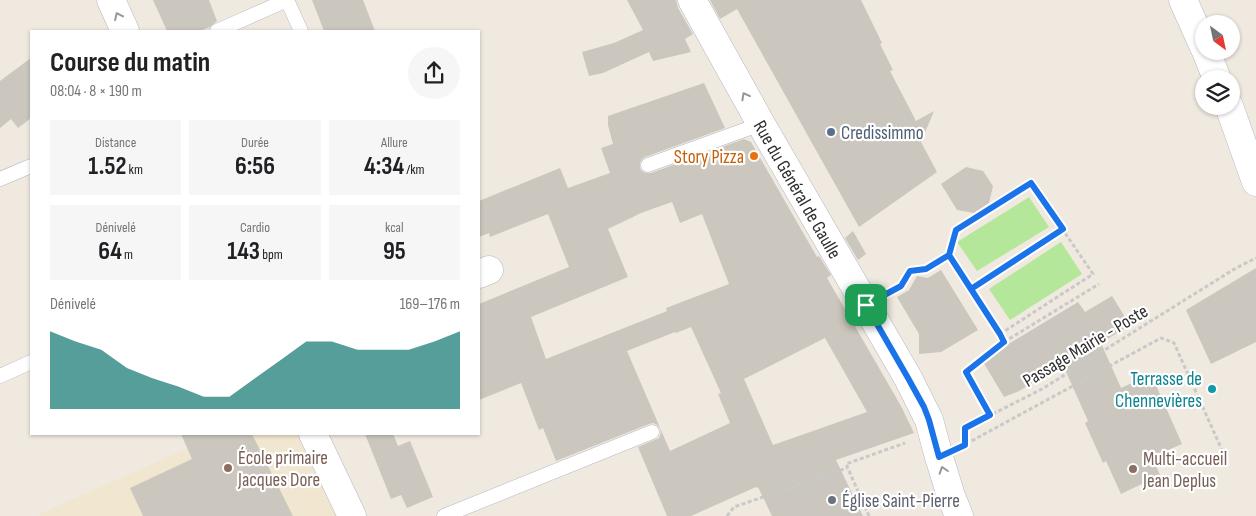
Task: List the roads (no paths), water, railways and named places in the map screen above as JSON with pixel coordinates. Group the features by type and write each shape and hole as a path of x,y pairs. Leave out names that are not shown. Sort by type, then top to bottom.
{"street":[{"path":"111,0 125,30"},
{"name":"Rue du Général de Gaulle","path":"692,0 761,124 908,378 926,414 959,516"},
{"path":"1183,0 1195,27"},
{"path":"1232,115 1256,182"},
{"path":"313,435 352,516"}],"lane":[{"path":"219,30 287,0 301,30"},
{"path":"648,165 761,124"},
{"path":"0,180 30,166"},
{"path":"0,376 30,362"},
{"path":"444,516 652,432"}],"place":[{"name":"Credissimmo","path":"831,132"},
{"name":"Story Pizza","path":"754,156"},
{"name":"Terrasse de Chennevières","path":"1212,389"},
{"name":"École primaire Jacques Dore","path":"228,468"},
{"name":"Multi-accueil Jean Deplus","path":"1133,469"},
{"name":"Église Saint-Pierre","path":"832,500"}]}
